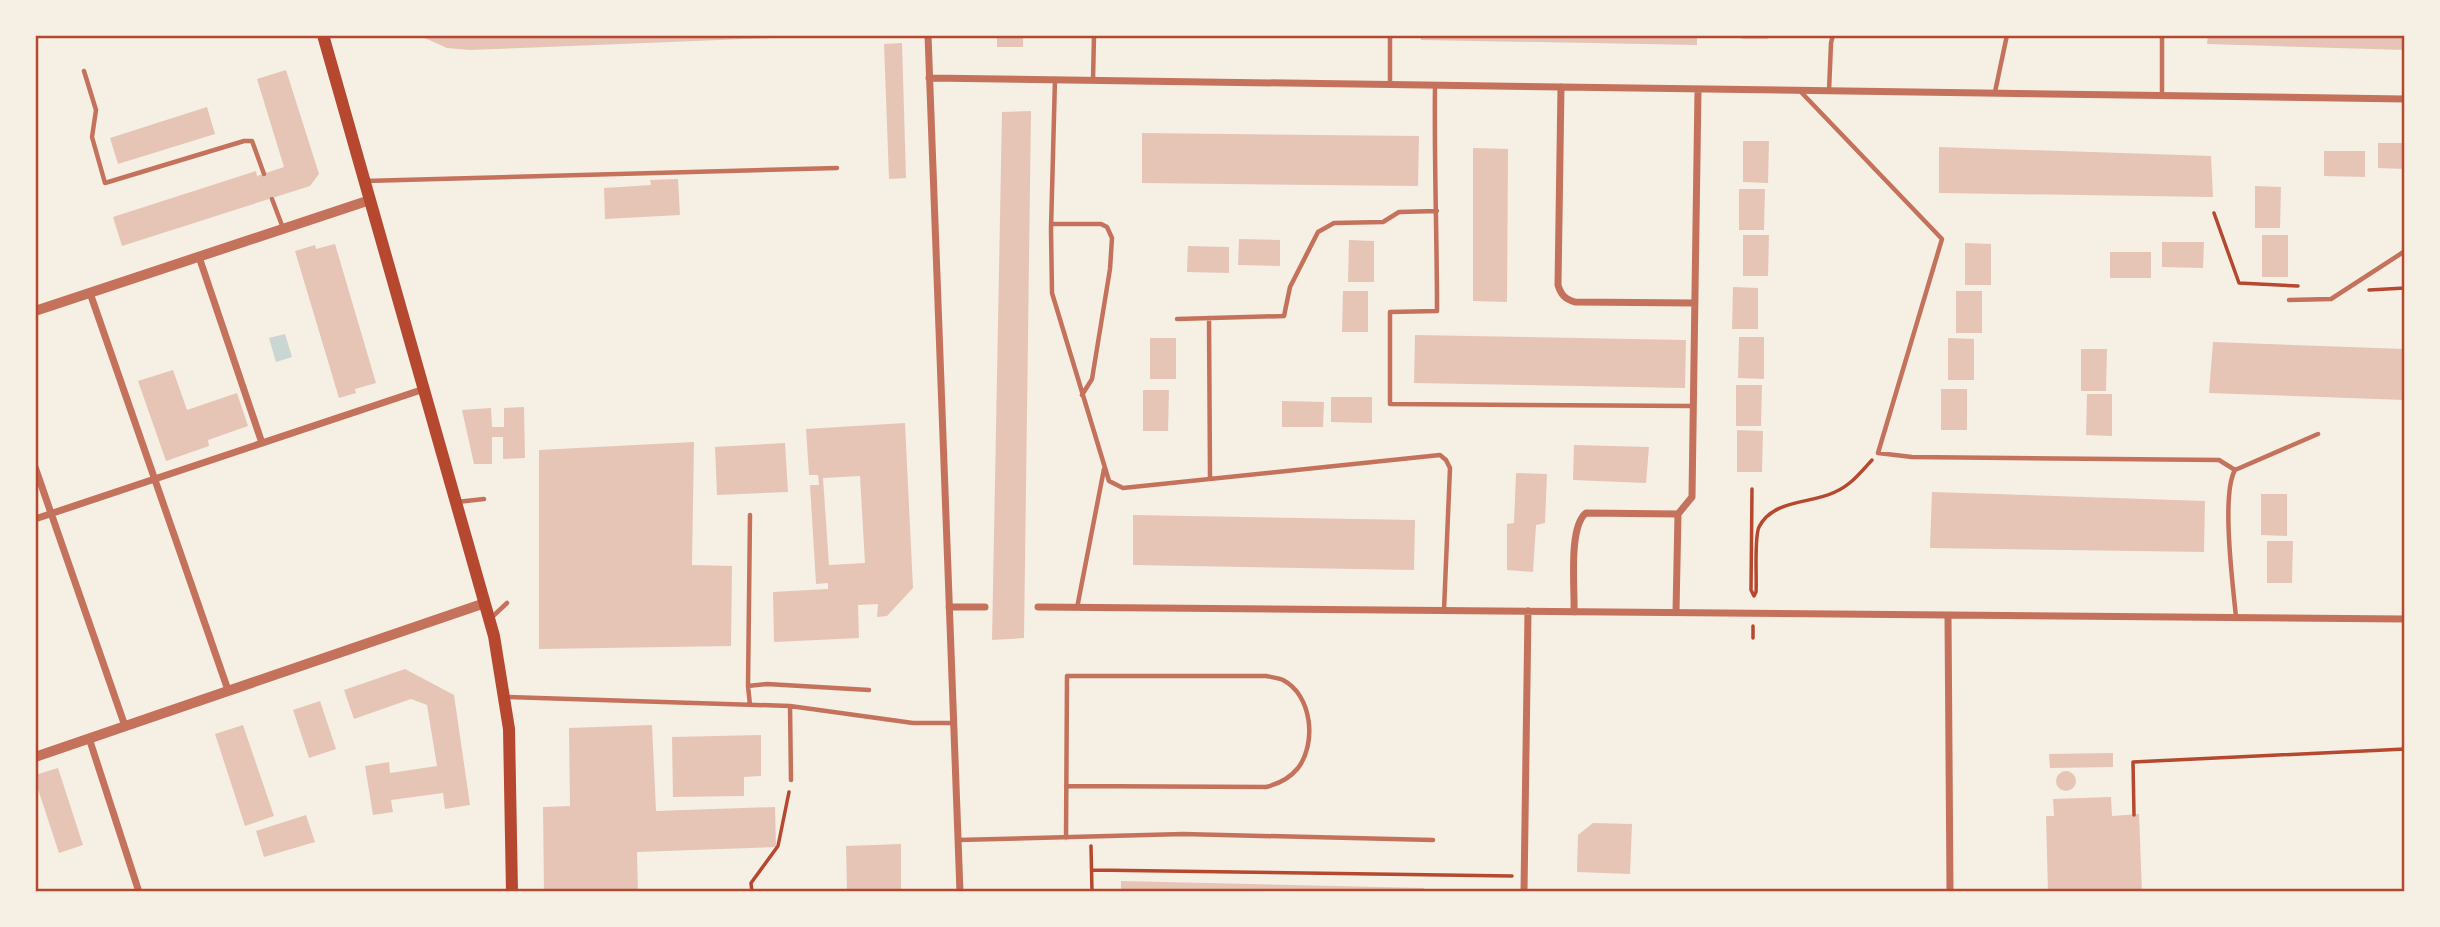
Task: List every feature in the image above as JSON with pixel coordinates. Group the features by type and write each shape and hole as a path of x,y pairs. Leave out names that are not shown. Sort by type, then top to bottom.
{"main road":[{"path":"323,35 489,619 505,696 512,762 512,892"}],"street":[{"path":"928,35 960,892"},
{"path":"929,78 2405,99"},
{"path":"1562,87 1558,285 1561,294 1575,302 1694,303"},
{"path":"1676,612 1678,514 1692,497 1698,89"},
{"path":"35,312 370,200"},
{"path":"199,257 262,443"},
{"path":"90,293 228,691"},
{"path":"35,519 424,389"},
{"path":"35,467 125,726"},
{"path":"1574,612 1576,531 1582,516 1586,513 1678,514"},
{"path":"35,757 485,603"},
{"path":"949,607 985,607"},
{"path":"1038,607 2405,618"},
{"path":"1524,892 1528,611"},
{"path":"1948,615 1950,892"},
{"path":"89,738 139,892"}],"lane":[{"path":"1093,80 1094,35"},
{"path":"1390,35 1390,84"},
{"path":"1829,91 1833,35"},
{"path":"1995,93 2007,35"},
{"path":"2162,35 2162,96"},
{"path":"84,71 96,110 92,137 105,183 244,141 252,141 264,174"},
{"path":"1055,79 1052,293 1109,481 1123,488 1440,455 1450,468 1444,611"},
{"path":"1434,85 1437,311 1390,312 1390,404 1692,406"},
{"path":"1800,90 1942,239 1878,453 1912,457 2219,460 2235,470"},
{"path":"365,181 837,168"},
{"path":"272,199 283,229"},
{"path":"1177,319 1284,316 1290,286 1318,232 1325,227 1334,223 1384,222 1399,212 1437,211"},
{"path":"1051,224 1101,224 1107,227 1112,238 1110,268 1092,379 1082,395"},
{"path":"2290,300 2332,299 2405,251"},
{"path":"1209,318 1210,478"},
{"path":"2236,617 2229,538 2230,479 2235,470 2318,434"},
{"path":"1077,608 1104,468"},
{"path":"456,502 484,499"},
{"path":"750,515 750,705"},
{"path":"489,619 507,603"},
{"path":"1066,786 1276,785 1298,767 1306,752 1310,726 1305,707 1296,691 1283,680 1266,676 1066,676 1066,786 1066,838"},
{"path":"748,686 767,684 869,690"},
{"path":"505,696 790,706 913,723 954,723"},
{"path":"790,706 791,780"},
{"path":"958,840 1183,834 1433,840"}],"path":[{"path":"2214,213 2239,283 2308,287"},
{"path":"2350,289 2405,288"},
{"path":"1752,489 1751,590 1754,596 1758,529 1770,512 1839,491 1856,478 1878,453"},
{"path":"2134,815 2133,762 2405,749"},
{"path":"752,892 751,883 778,846 791,780"},
{"path":"1091,837 1092,892"},
{"path":"1091,870 1524,876"}],"shaded area":[{"path":"285,334 292,357 276,362 269,338"}],"building":[{"path":"418,35 798,37 470,50 447,48"},
{"path":"997,35 1023,35 1023,47 997,47"},
{"path":"1421,35 1697,35 1697,45 1421,40"},
{"path":"1742,35 1768,35 1768,39 1742,39"},
{"path":"2208,35 2405,35 2405,50 2207,44"},
{"path":"902,43 906,178 889,179 884,44"},
{"path":"286,70 319,174 310,186 122,246 113,217 256,171 257,176 284,167 257,79"},
{"path":"207,107 215,134 118,164 110,138"},
{"path":"1031,111 1024,638 992,640 1002,112"},
{"path":"1142,133 1419,136 1418,186 1142,183"},
{"path":"1743,141 1769,141 1768,183 1743,182"},
{"path":"2378,143 2405,143 2405,169 2378,168"},
{"path":"1939,147 2211,156 2213,197 1939,193"},
{"path":"1473,148 1508,149 1507,302 1473,301"},
{"path":"2324,151 2365,151 2365,177 2324,176"},
{"path":"678,179 680,215 605,219 604,188 651,185 650,180"},
{"path":"2255,186 2281,187 2280,228 2255,228"},
{"path":"1739,189 1765,189 1764,230 1739,230"},
{"path":"1743,235 1769,235 1768,276 1743,276"},
{"path":"2262,235 2288,235 2288,277 2262,277"},
{"path":"1239,239 1280,240 1280,266 1238,265"},
{"path":"1349,240 1374,241 1374,282 1348,282"},
{"path":"2162,242 2204,242 2203,268 2162,267"},
{"path":"1965,243 1991,244 1991,285 1965,285"},
{"path":"335,244 376,383 355,389 356,393 339,398 295,251 315,245 316,249"},
{"path":"1188,246 1229,247 1229,273 1187,272"},
{"path":"2110,252 2151,252 2151,278 2110,278"},
{"path":"1733,287 1758,288 1758,329 1732,329"},
{"path":"1343,291 1368,291 1368,332 1342,332"},
{"path":"1956,291 1982,291 1982,333 1956,333"},
{"path":"1415,335 1686,340 1685,388 1414,383"},
{"path":"1739,337 1764,337 1764,379 1738,378"},
{"path":"1150,338 1176,338 1176,379 1150,379"},
{"path":"1948,338 1974,339 1974,380 1948,380"},
{"path":"2213,342 2405,349 2405,400 2209,393"},
{"path":"2081,349 2107,349 2106,391 2081,391"},
{"path":"173,370 187,410 237,393 248,426 208,440 209,446 166,461 138,381"},
{"path":"1736,385 1762,385 1761,426 1736,426"},
{"path":"1941,389 1967,389 1967,430 1941,430"},
{"path":"1143,390 1169,390 1168,431 1143,431"},
{"path":"2087,394 2112,394 2112,436 2086,435"},
{"path":"1331,397 1372,397 1372,423 1331,422"},
{"path":"1282,401 1324,402 1323,427 1282,427"},
{"path":"524,407 525,458 503,459 503,437 492,437 492,464 474,464 462,410 491,408 492,427 504,427 504,408"},
{"path":"905,423 913,588 887,616 877,617 878,604 858,605 859,638 774,642 773,592 828,589 828,583 816,584 810,485 819,485 818,475 809,475 806,429","holes":["860,476 865,563 829,565 823,478"]},
{"path":"1737,430 1763,431 1762,472 1737,472"},
{"path":"694,442 692,565 732,566 731,646 539,649 539,450"},
{"path":"785,443 788,492 717,495 715,447"},
{"path":"1574,445 1649,447 1646,483 1573,480"},
{"path":"1516,473 1547,474 1545,523 1536,525 1533,572 1507,570 1507,524 1514,523"},
{"path":"1932,492 2205,501 2204,552 1930,548"},
{"path":"2261,494 2287,494 2287,536 2261,535"},
{"path":"1133,515 1415,520 1414,570 1133,565"},
{"path":"2267,541 2293,541 2292,583 2267,583"},
{"path":"405,669 454,695 470,805 445,809 443,793 391,800 393,812 373,815 365,766 389,762 390,773 437,766 427,705 411,699 354,719 344,690"},
{"path":"320,701 336,749 309,758 293,710"},
{"path":"243,725 274,816 245,826 215,734"},
{"path":"652,725 656,811 775,807 776,847 637,852 638,892 544,892 543,807 570,806 569,728"},
{"path":"761,735 761,776 744,777 744,796 673,797 672,737"},
{"path":"2113,753 2113,767 2050,768 2049,754"},
{"path":"58,768 83,845 59,853 35,780 35,775"},
{"path":"2062,771 2070,771 2076,781 2070,791 2062,791 2056,785 2056,777"},
{"path":"2111,797 2112,816 2139,814 2142,892 2048,892 2046,816 2054,816 2053,799"},
{"path":"306,815 315,842 264,857 256,831"},
{"path":"1593,823 1632,824 1630,874 1577,872 1578,835"},
{"path":"901,844 901,892 847,892 846,846"},
{"path":"1121,881 1424,888 1424,892 1121,892"}]}
